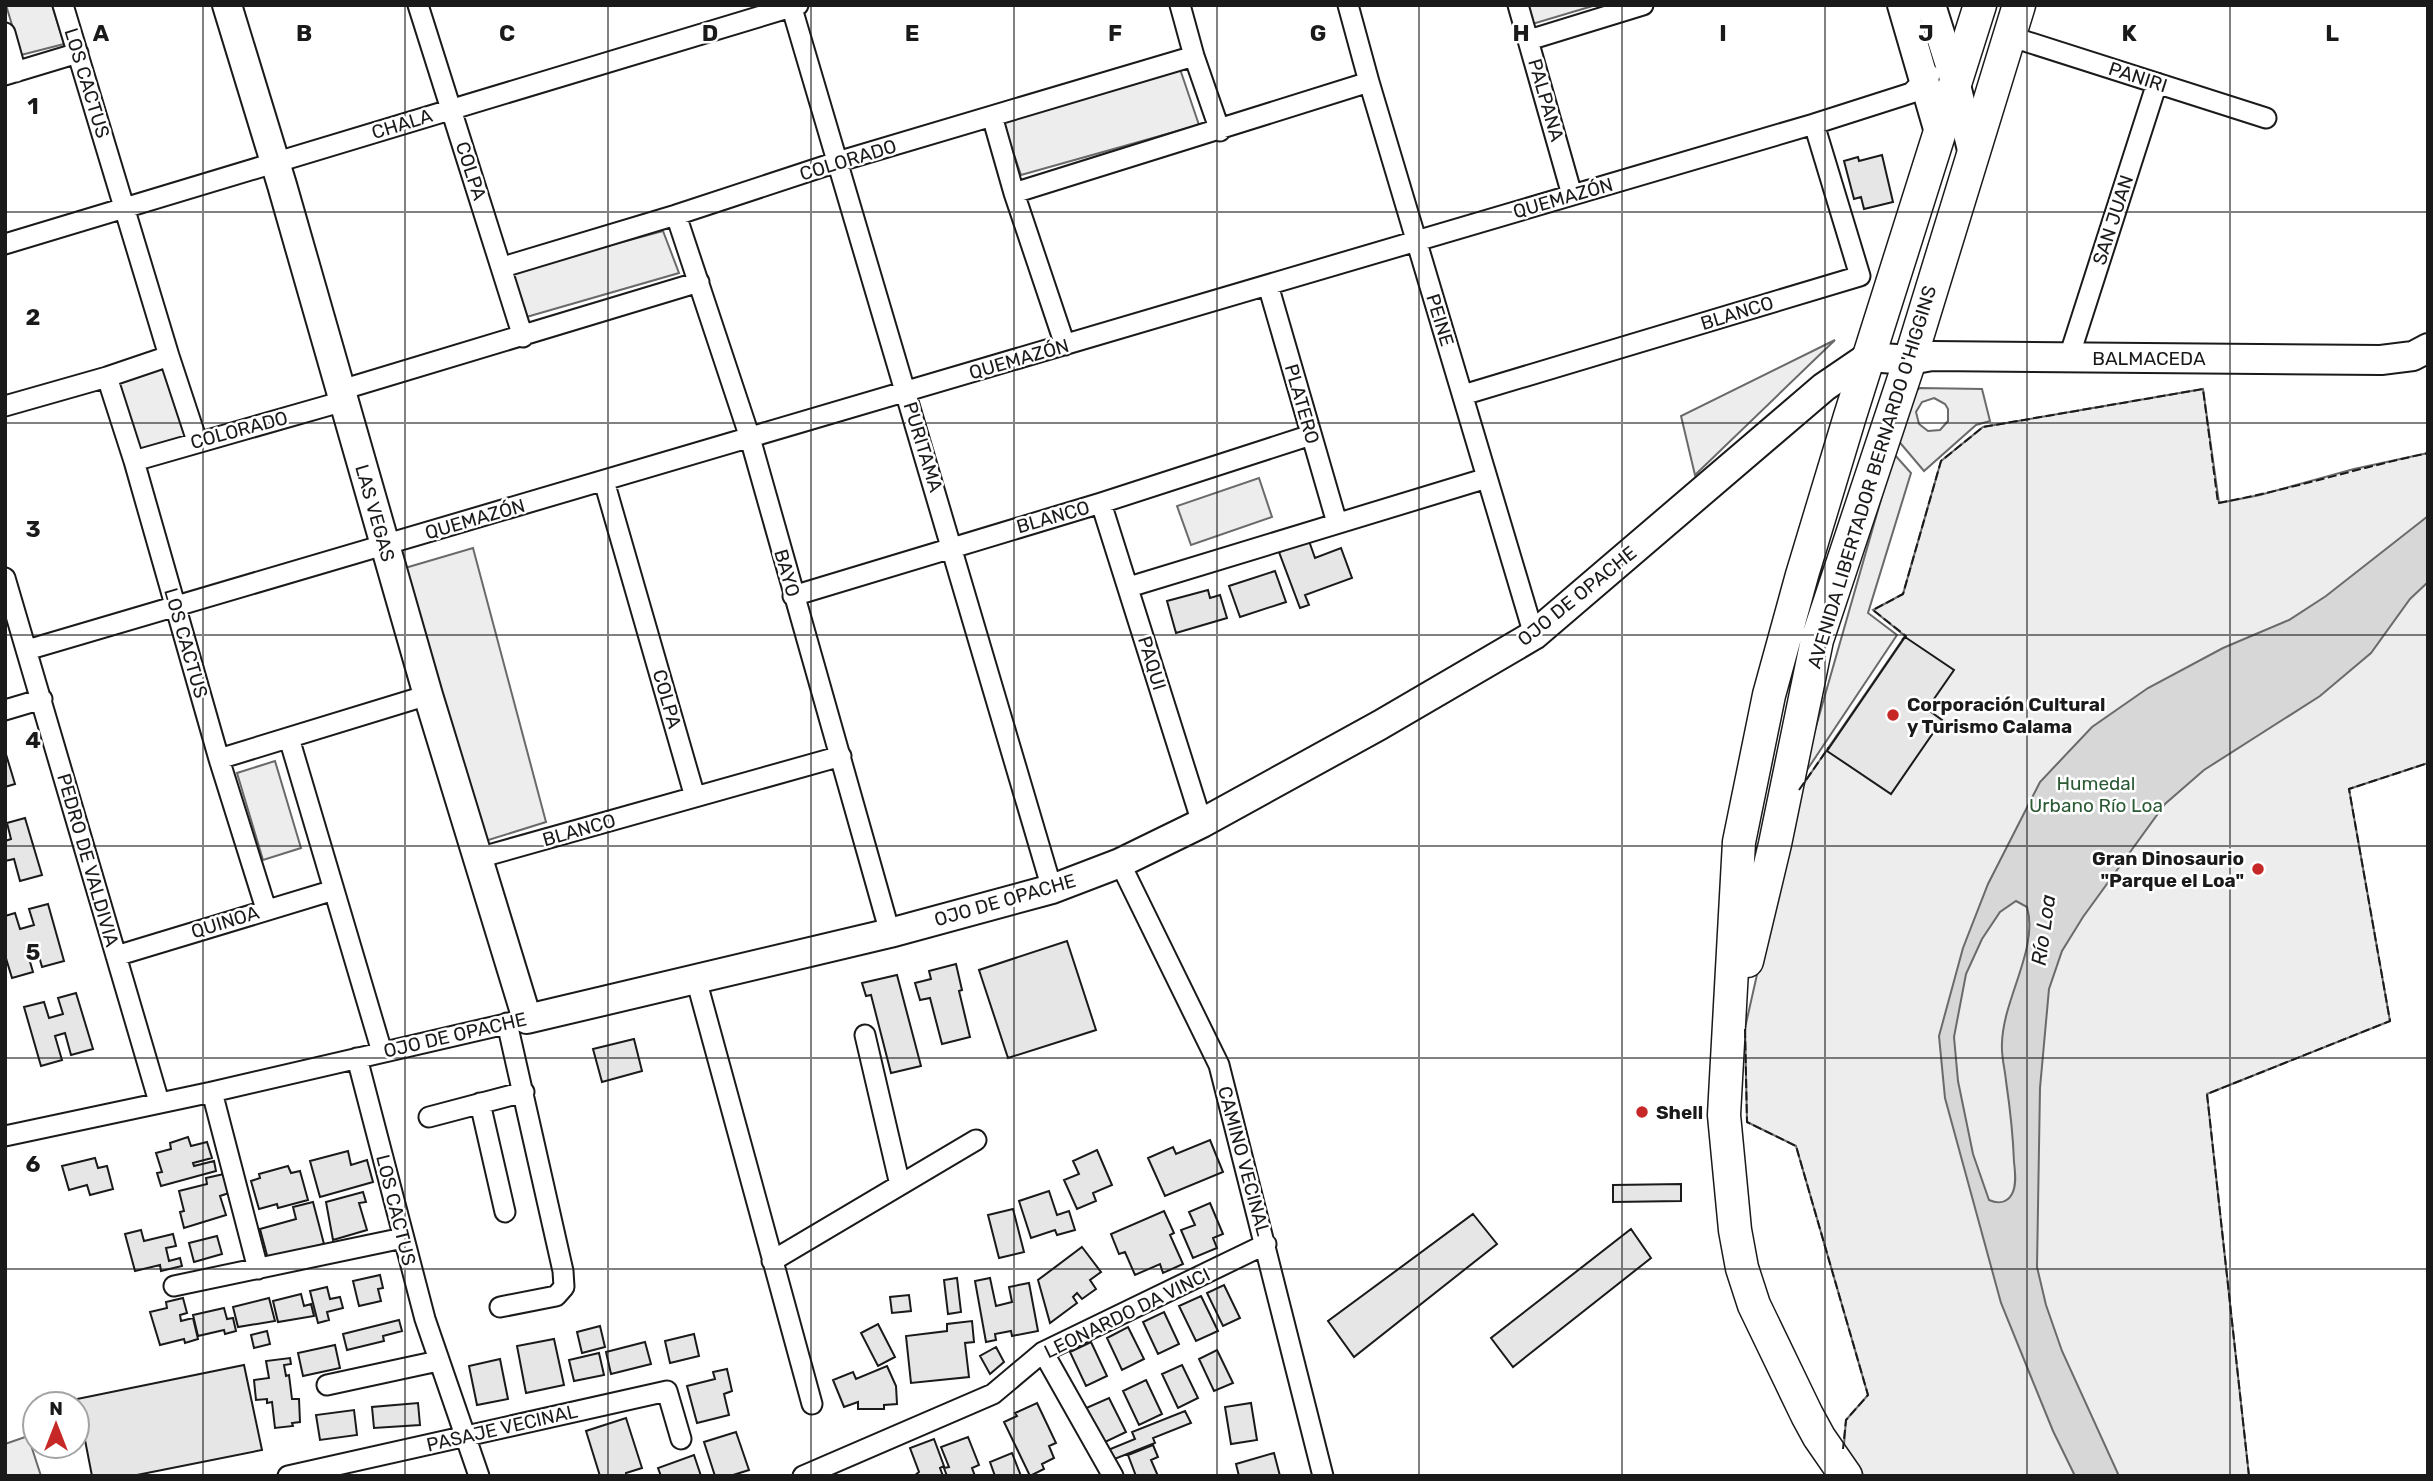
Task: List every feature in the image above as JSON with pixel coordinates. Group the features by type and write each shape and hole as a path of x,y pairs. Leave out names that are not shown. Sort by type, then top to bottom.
{"main road":[{"name":"LAS VEGAS","path":"227,5 478,858 517,1021"},
{"path":"1902,5 1942,73 1973,154"},
{"path":"1931,5 1942,73"},
{"name":"AVENIDA LIBERTADOR BERNARDO O'HIGGINS","path":"1728,1037 1775,844 1817,640 1910,360 2019,5"},
{"name":"AVENIDA LIBERTADOR BERNARDO O'HIGGINS","path":"1846,1476 1807,1415 1754,1305 1742,1268 1735,1230 1724,1115 1739,842 1766,708 1810,549 1939,132 1942,73 1970,8"},
{"name":"BALMACEDA","path":"1868,357 1910,360 1932,356 2381,360 2413,356 2428,348"},
{"name":"OJO DE OPACHE","path":"517,1021 890,933 1052,889 1120,863 1202,823 1380,725 1534,635 1825,387 1868,357"}],"street":[{"name":"LOS CACTUS","path":"62,5 197,441"},
{"name":"COLPA","path":"418,5 523,337"},
{"path":"1180,5 1220,131"},
{"name":"PALPANA","path":"1518,5 1572,195"},
{"path":"1529,40 1643,5"},
{"name":"CHALA","path":"5,244 794,6"},
{"name":"PURITAMA","path":"794,6 837,162 1052,889"},
{"name":"PEINE","path":"1355,7 1369,82 1534,635"},
{"path":"5,33 11,74 78,53"},
{"name":"PANIRI","path":"2009,36 2266,118"},
{"name":"COLORADO","path":"503,267 676,215 837,162 1194,56"},
{"name":"QUEMAZÓN","path":"27,650 1814,124 1911,93 1942,73"},
{"path":"1014,193 1220,131 1369,82"},
{"name":"SAN JUAN","path":"2069,357 2157,83"},
{"path":"992,116 1014,193 1065,345"},
{"name":"BLANCO","path":"1463,395 1860,276 1814,124"},
{"name":"BAYO","path":"676,215 750,438 890,933"},
{"name":"COLORADO","path":"134,461 699,282"},
{"name":"PLATERO","path":"1268,285 1338,523"},
{"path":"5,406 169,356"},
{"name":"LOS CACTUS","path":"107,377 266,909"},
{"name":"BLANCO","path":"793,596 1101,503 1311,435"},
{"path":"1129,587 1488,478"},
{"name":"COLPA","path":"604,481 695,797"},
{"name":"PAQUI","path":"1101,503 1202,823"},
{"name":"PEDRO DE VALDIVIA","path":"5,578 159,1102"},
{"path":"219,759 428,695"},
{"path":"5,710 42,699"},
{"path":"289,738 382,1052"},
{"name":"BLANCO","path":"478,858 841,756"},
{"name":"CAMINO VECINAL","path":"1120,863 1219,1065 1323,1476"},
{"name":"QUINOA","path":"116,956 334,890"},
{"path":"696,979 812,1404"},
{"path":"500,1307 556,1296 564,1287 563,1271 524,1092 517,1021"},
{"name":"OJO DE OPACHE","path":"5,1136 212,1092 517,1021"},
{"path":"865,1035 900,1185"},
{"name":"LOS CACTUS","path":"357,1058 438,1361 479,1476"},
{"path":"212,1092 258,1269"},
{"path":"429,1116 524,1092"},
{"path":"480,1103 505,1212"},
{"path":"772,1261 976,1140"},
{"path":"174,1286 403,1238"},
{"name":"LEONARDO DA VINCI","path":"803,1476 993,1394 1043,1352 1266,1244"},
{"path":"1043,1352 1113,1476"},
{"path":"327,1385 438,1361"},
{"name":"PASAJE VECINAL","path":"288,1476 667,1391 681,1439"}],"shaded area":[{"path":"6,5 52,5 64,44 21,55"},
{"path":"1524,5 1596,5 1529,25"},
{"path":"1180,69 1199,125 1021,175 1002,120"},
{"path":"663,231 679,273 523,318 507,273"},
{"path":"1835,340 1695,475 1681,416"},
{"path":"169,356 197,441 134,461 107,377"},
{"path":"1920,388 1982,389 1990,421 1976,425 1924,471 1896,438 1911,394","holes":["1934,398 1945,404 1948,421 1940,430 1928,431 1919,424 1916,412 1922,402"]},
{"path":"2203,389 2219,503 2428,453 2428,763 2349,789 2390,1021 2207,1094 2249,1476 1856,1476 1843,1457 1846,1420 1868,1395 1796,1146 1747,1122 1745,1028 1798,792 1905,636 1873,610 1903,594 1941,461 1983,427"},
{"path":"1894,454 1911,473 1868,613 1897,635 1801,779"},
{"path":"1259,478 1272,517 1191,545 1177,506"},
{"path":"473,548 546,822 482,842 405,568"},
{"path":"275,761 301,848 263,860 237,773"},
{"path":"21,1438 21,1460 36,1460 41,1476 5,1476 5,1444"}],"water":[{"name":"Humedal Urbano Río Loa","path":"2428,516 2428,582 2410,599 2371,653 2320,696 2204,770 2165,804 2083,917 2062,951 2049,989 2040,1088 2037,1267 2046,1305 2062,1351 2119,1476 2075,1476 2053,1431 2001,1303 1945,1098 1939,1036 1963,948 1988,884 2040,782 2092,727 2148,688 2223,648 2289,620 2326,596","holes":["2016,901 2027,907 2029,923 2025,956 2008,1009 2002,1043 2015,1182 2010,1197 1996,1202 1989,1200 1973,1154 1958,1081 1954,1037 1966,974 1982,939 2000,912"]}],"building":[{"path":"1882,155 1893,202 1864,209 1861,197 1854,199 1844,161 1858,157 1859,161"},
{"path":"1309,541 1315,558 1341,548 1352,578 1305,595 1309,605 1300,608 1279,552"},
{"path":"1275,571 1286,602 1240,617 1229,586"},
{"path":"1208,590 1210,598 1220,595 1227,618 1176,633 1167,601"},
{"name":"Corporación Cultural y Turismo Calama","path":"1905,637 1954,670 1927,709 1942,720 1891,794 1827,751"},
{"path":"5,751 15,784 5,787"},
{"path":"25,818 42,875 20,881 14,859 5,861 5,841 11,839 7,823"},
{"path":"48,904 64,961 42,967 36,945 26,948 33,972 12,978 5,955 5,916 15,913 20,929 34,925 29,909"},
{"path":"1067,941 1096,1030 1008,1058 979,970"},
{"path":"956,964 962,990 959,991 970,1037 942,1044 930,998 920,1000 915,983 931,979 929,971"},
{"path":"897,975 921,1066 891,1073 871,995 866,996 862,983"},
{"path":"76,993 93,1049 71,1055 65,1033 55,1036 62,1060 41,1066 24,1007 44,1002 49,1018 63,1014 58,998"},
{"path":"634,1039 642,1071 602,1082 593,1049"},
{"path":"188,1137 191,1146 207,1142 212,1158 193,1163 194,1166 214,1161 216,1171 161,1186 157,1173 162,1172 156,1153 171,1149 170,1143"},
{"path":"1210,1140 1223,1172 1165,1196 1148,1158 1173,1147 1176,1154"},
{"path":"1097,1150 1112,1185 1093,1193 1096,1201 1077,1209 1064,1180 1079,1174 1073,1161"},
{"path":"348,1151 351,1165 367,1160 373,1182 320,1197 310,1161"},
{"path":"95,1158 98,1168 107,1166 113,1189 90,1195 87,1185 69,1190 62,1166"},
{"path":"288,1166 291,1173 300,1171 308,1200 278,1208 277,1204 259,1209 251,1181 260,1178 259,1174"},
{"path":"224,1174 229,1193 220,1196 226,1215 184,1228 180,1212 184,1211 179,1191 207,1184 206,1178"},
{"path":"1681,1184 1681,1201 1613,1202 1613,1185"},
{"path":"1049,1191 1057,1215 1069,1211 1075,1230 1057,1235 1055,1230 1031,1238 1019,1201"},
{"path":"363,1192 366,1202 359,1203 367,1230 333,1240 326,1202"},
{"path":"313,1202 324,1244 268,1259 260,1229 296,1219 293,1207"},
{"path":"1210,1203 1223,1234 1213,1238 1217,1248 1193,1258 1181,1230 1195,1225 1189,1212"},
{"path":"1013,1209 1024,1252 999,1258 988,1215"},
{"path":"1164,1211 1174,1233 1170,1235 1183,1264 1163,1273 1160,1264 1135,1275 1125,1252 1119,1254 1111,1234"},
{"path":"1473,1214 1497,1244 1354,1357 1328,1321"},
{"path":"1631,1229 1651,1258 1513,1367 1491,1338"},
{"path":"141,1230 144,1241 173,1234 176,1246 166,1248 169,1261 180,1258 182,1266 161,1271 160,1265 135,1271 125,1234"},
{"path":"217,1236 222,1254 194,1262 189,1243"},
{"path":"1082,1247 1101,1272 1090,1280 1096,1289 1082,1299 1077,1293 1073,1297 1077,1303 1050,1323 1038,1280"},
{"path":"380,1275 383,1288 378,1289 381,1301 359,1306 353,1281"},
{"path":"957,1278 961,1312 948,1314 944,1280"},
{"path":"990,1278 996,1306 1012,1302 1009,1287 1029,1283 1038,1331 1012,1336 1011,1331 995,1334 996,1340 986,1342 975,1281"},
{"path":"1224,1285 1240,1318 1223,1326 1207,1293"},
{"path":"327,1287 330,1299 340,1297 343,1308 327,1312 329,1320 318,1323 310,1291"},
{"path":"301,1294 304,1306 311,1304 314,1316 278,1322 273,1301"},
{"path":"909,1295 911,1311 892,1313 890,1297"},
{"path":"1201,1296 1218,1331 1196,1341 1179,1306"},
{"path":"183,1298 187,1313 180,1315 181,1321 193,1318 198,1339 185,1343 184,1339 160,1345 150,1312 167,1308 166,1302"},
{"path":"269,1298 275,1321 238,1327 233,1307"},
{"path":"224,1308 227,1319 233,1318 236,1331 225,1334 224,1330 198,1336 193,1315"},
{"path":"1164,1312 1179,1344 1158,1354 1143,1322"},
{"path":"399,1320 402,1331 383,1336 384,1341 347,1350 343,1334"},
{"path":"972,1321 974,1342 965,1343 969,1377 911,1383 906,1336 947,1331 947,1324"},
{"path":"878,1324 895,1357 878,1366 861,1333"},
{"path":"600,1326 605,1347 582,1353 577,1332"},
{"path":"1128,1327 1144,1359 1122,1370 1107,1338"},
{"path":"267,1331 270,1344 254,1348 251,1335"},
{"path":"694,1334 699,1356 670,1363 665,1341"},
{"path":"554,1339 564,1385 526,1393 517,1346"},
{"path":"645,1342 651,1364 611,1374 606,1352"},
{"path":"1091,1342 1107,1376 1086,1386 1070,1352"},
{"path":"335,1345 340,1368 303,1376 298,1353"},
{"path":"996,1347 1004,1362 990,1374 980,1356"},
{"path":"1217,1350 1233,1383 1214,1391 1199,1359"},
{"path":"599,1353 604,1375 574,1381 569,1360"},
{"path":"290,1358 291,1364 284,1365 286,1376 289,1375 292,1399 299,1399 300,1422 292,1423 293,1426 275,1428 272,1402 267,1403 267,1399 256,1400 254,1380 269,1378 266,1361"},
{"path":"500,1359 508,1399 477,1405 469,1366"},
{"path":"244,1365 262,1450 132,1476 92,1476 89,1460 91,1460 91,1396"},
{"path":"1182,1365 1198,1398 1178,1408 1162,1374"},
{"path":"887,1366 896,1386 897,1404 884,1405 884,1409 858,1409 858,1402 844,1407 833,1380 853,1372 856,1379"},
{"path":"727,1369 732,1391 724,1394 729,1415 697,1423 687,1386 715,1379 713,1372"},
{"path":"1146,1380 1162,1414 1139,1425 1123,1391"},
{"path":"1109,1398 1126,1432 1101,1444 1084,1409"},
{"path":"418,1403 420,1425 374,1428 372,1407"},
{"path":"1037,1403 1056,1443 1049,1446 1054,1458 1042,1464 1044,1469 1030,1476 1004,1422 1017,1416 1015,1413"},
{"path":"1251,1403 1257,1440 1231,1444 1225,1407"},
{"path":"354,1410 357,1435 320,1440 316,1415"},
{"path":"1185,1411 1191,1423 1153,1438 1155,1443 1112,1460 1108,1450 1135,1439 1132,1432"},
{"path":"626,1418 642,1468 626,1473 626,1476 600,1476 586,1431"},
{"path":"736,1432 749,1470 730,1476 715,1476 704,1442"},
{"path":"968,1437 979,1465 972,1468 975,1476 947,1476 944,1468 949,1467 941,1447"},
{"path":"934,1439 944,1466 940,1468 943,1476 914,1476 919,1472 910,1448"},
{"path":"1153,1445 1158,1457 1151,1460 1158,1476 1136,1476 1128,1455"},
{"path":"1012,1453 1021,1476 995,1476 990,1462"},
{"path":"1274,1453 1280,1476 1239,1476 1236,1464"},
{"path":"694,1455 701,1476 661,1476 658,1468"}],"fence":[{"path":"1902,640 1906,636 1873,610 1903,594 1941,461 1983,427 2203,389 2218,503 2428,453"},
{"path":"1799,790 1829,747"},
{"path":"2249,1476 2207,1094 2390,1021 2349,789 2428,763"},
{"path":"1745,1029 1747,1122 1796,1146 1868,1395 1846,1420 1843,1449"}],"place":[{"name":"Corporación Cultural y Turismo Calama","path":"1893,715"},
{"name":"Gran Dinosaurio \"Parque el Loa\"","path":"2258,869"},
{"name":"Shell","path":"1642,1112"}],"water label":[{"name":"Río Loa","path":"2043,930"}]}
